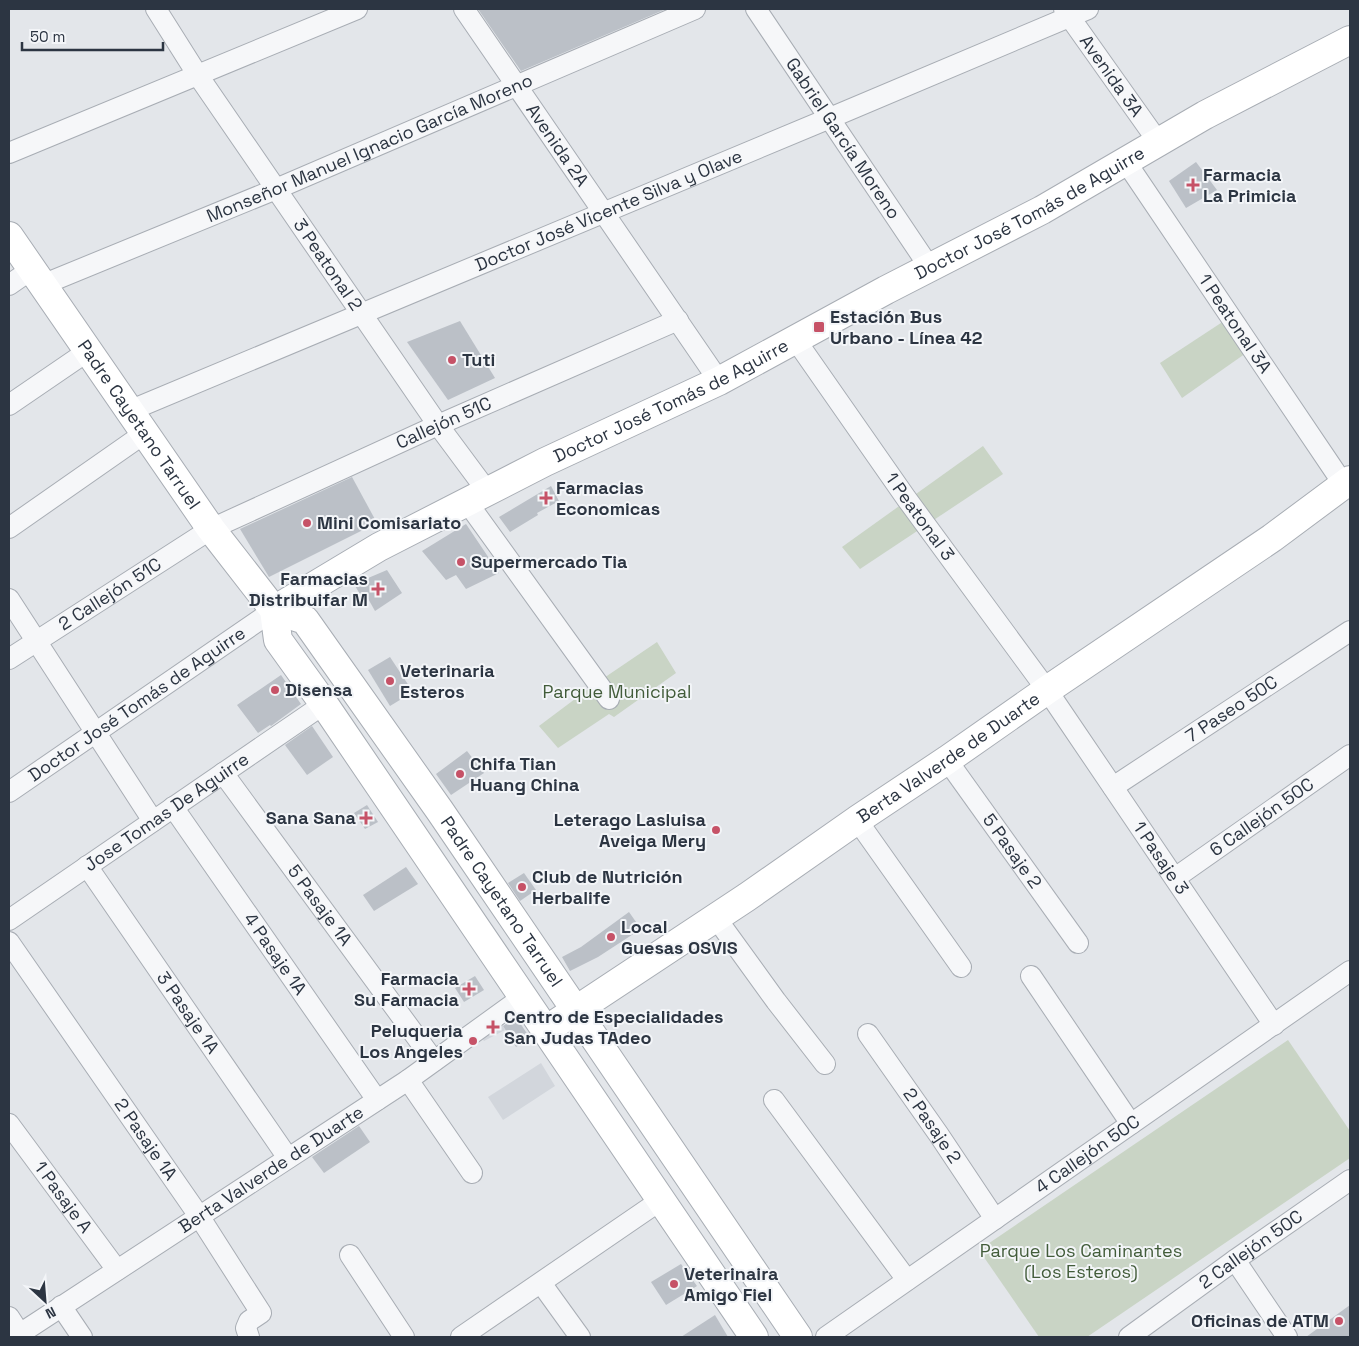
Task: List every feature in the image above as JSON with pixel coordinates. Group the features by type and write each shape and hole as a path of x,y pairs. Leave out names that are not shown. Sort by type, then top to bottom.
{"street":[{"name":"3 Peatonal 2","path":"156,9 197,74 438,425 477,497 609,700"},
{"path":"9,153 356,9"},
{"name":"Avenida 2A","path":"464,9 719,381"},
{"name":"Monseñor Manuel Ignacio García Moreno","path":"9,285 37,277 276,189 695,9"},
{"name":"Gabriel García Moreno","path":"756,9 930,268"},
{"name":"Doctor José Vicente Silva y Olave","path":"129,411 830,118 1074,11"},
{"name":"Avenida 3A","path":"1074,11 1159,143"},
{"name":"Doctor José Tomás de Aguirre","path":"9,792 274,610 379,547 628,422 719,381 1042,210 1205,115 1350,40"},
{"name":"1 Peatonal 3A","path":"1126,162 1347,483"},
{"name":"Padre Cayetano Tarruel","path":"9,236 211,529 274,610 278,640 324,704 754,1337"},
{"name":"Callejón 51C","path":"211,529 438,425 678,320"},
{"name":"1 Peatonal 3","path":"797,339 906,498 1047,690"},
{"path":"9,405 88,351"},
{"path":"9,528 145,433"},
{"name":"Berta Valverde de Duarte","path":"546,1030 716,918 1272,538 1347,483"},
{"name":"2 Callejón 51C","path":"9,659 211,529"},
{"path":"9,599 153,821"},
{"name":"Padre Cayetano Tarruel","path":"274,610 305,620 440,811 798,1337"},
{"name":"7 Paseo 50C","path":"1113,787 1350,631"},
{"name":"1 Pasaje 3","path":"1047,690 1274,1025"},
{"name":"Jose Tomas De Aguirre","path":"9,920 324,704"},
{"name":"6 Callejón 50C","path":"1174,878 1350,755"},
{"name":"5 Pasaje 2","path":"947,760 1078,943"},
{"name":"5 Pasaje 1A","path":"223,773 434,1061"},
{"name":"4 Pasaje 1A","path":"173,807 377,1100"},
{"path":"857,820 961,967"},
{"name":"3 Pasaje 1A","path":"87,866 288,1158"},
{"path":"716,918 776,1002 825,1064"},
{"name":"2 Pasaje 1A","path":"9,942 199,1216 261,1312 249,1321 246,1328 249,1337"},
{"name":"4 Callejón 50C","path":"826,1337 1350,972"},
{"path":"1031,976 1131,1124"},
{"name":"Berta Valverde de Duarte","path":"14,1329 62,1306 408,1080 523,996"},
{"name":"2 Pasaje 2","path":"868,1034 940,1135 995,1219"},
{"path":"408,1080 472,1173"},
{"path":"774,1100 907,1280"},
{"name":"1 Pasaje A","path":"9,1124 117,1270"},
{"name":"2 Callejón 50C","path":"1129,1337 1350,1180"},
{"path":"461,1337 661,1200"},
{"path":"350,1255 404,1337"},
{"path":"1235,1260 1287,1337"},
{"path":"541,1283 580,1337"},
{"path":"62,1306 82,1337"}],"shaded area":[{"name":"Centro de Especialidades San Judas TAdeo","path":"506,1010 512,1017 501,1023 505,1030 484,1041 476,1031"},
{"path":"541,1063 555,1086 503,1120 488,1097"}],"green space":[{"path":"1227,319 1249,351 1182,398 1160,363"},
{"path":"983,446 1003,474 860,569 842,547"},
{"name":"Parque Municipal","path":"657,642 676,673 614,717 609,714 558,748 539,726 595,684"},
{"name":"Parque Los Caminantes (Los Esteros)","path":"1288,1040 1350,1131 1350,1158 1087,1337 1039,1337 979,1250"}],"building":[{"path":"478,9 666,9 521,71"},
{"name":"Farmacia La Primicia","path":"1196,162 1217,190 1186,208 1169,181"},
{"name":"Tuti","path":"460,321 495,378 448,400 407,342"},
{"name":"Mini Comisariato","path":"352,477 377,523 269,577 240,529"},
{"path":"551,486 559,501 537,513 538,515 510,532 499,517"},
{"name":"Supermercado Tia","path":"466,524 499,573 466,589 456,575 446,580 422,551"},
{"name":"Farmacias Distribuifar M","path":"387,570 402,593 375,611 366,595 361,596 354,584"},
{"name":"Veterinaria Esteros","path":"390,657 413,692 390,706 368,670"},
{"name":"Disensa","path":"281,675 301,704 258,733 237,705"},
{"name":"Disensa","path":"312,726 333,757 307,775 285,745"},
{"name":"Chifa Tian Huang China","path":"467,751 484,773 451,795 436,774"},
{"name":"Sana Sana","path":"367,805 378,822 365,829 354,813"},
{"path":"406,867 418,884 374,911 363,895"},
{"name":"Club de Nutrición Herbalife","path":"524,873 536,890 520,901 508,883"},
{"name":"Local Guesas OSVIS","path":"629,912 641,929 598,957 570,971 562,957 581,947"},
{"name":"Farmacia Su Farmacia","path":"475,976 484,990 464,1002 455,988"},
{"path":"516,1017 530,1038 516,1047 503,1026"},
{"path":"359,1126 370,1142 324,1173 312,1157"},
{"name":"Veterinaira Amigo Fiel","path":"681,1264 697,1286 666,1305 651,1282"},
{"name":"Oficinas de ATM","path":"1350,1305 1350,1337 1306,1337"},
{"path":"715,1315 728,1337 681,1337"}],"place":[{"name":"Farmacia La Primicia","path":"1193,185"},
{"name":"Estación Bus Urbano - Línea 42","path":"819,327"},
{"name":"Tuti","path":"452,360"},
{"name":"Farmacias Economicas","path":"546,498"},
{"name":"Mini Comisariato","path":"307,523"},
{"name":"Supermercado Tia","path":"461,562"},
{"name":"Farmacias Distribuifar M","path":"378,589"},
{"name":"Veterinaria Esteros","path":"390,681"},
{"name":"Disensa","path":"275,690"},
{"name":"Chifa Tian Huang China","path":"460,774"},
{"name":"Sana Sana","path":"366,818"},
{"name":"Leterago Lasluisa Aveiga Mery","path":"716,830"},
{"name":"Club de Nutrición Herbalife","path":"522,887"},
{"name":"Local Guesas OSVIS","path":"611,937"},
{"name":"Farmacia Su Farmacia","path":"469,989"},
{"name":"Centro de Especialidades San Judas TAdeo","path":"493,1027"},
{"name":"Peluqueria Los Angeles","path":"473,1041"},
{"name":"Veterinaira Amigo Fiel","path":"674,1284"},
{"name":"Oficinas de ATM","path":"1339,1321"}]}
